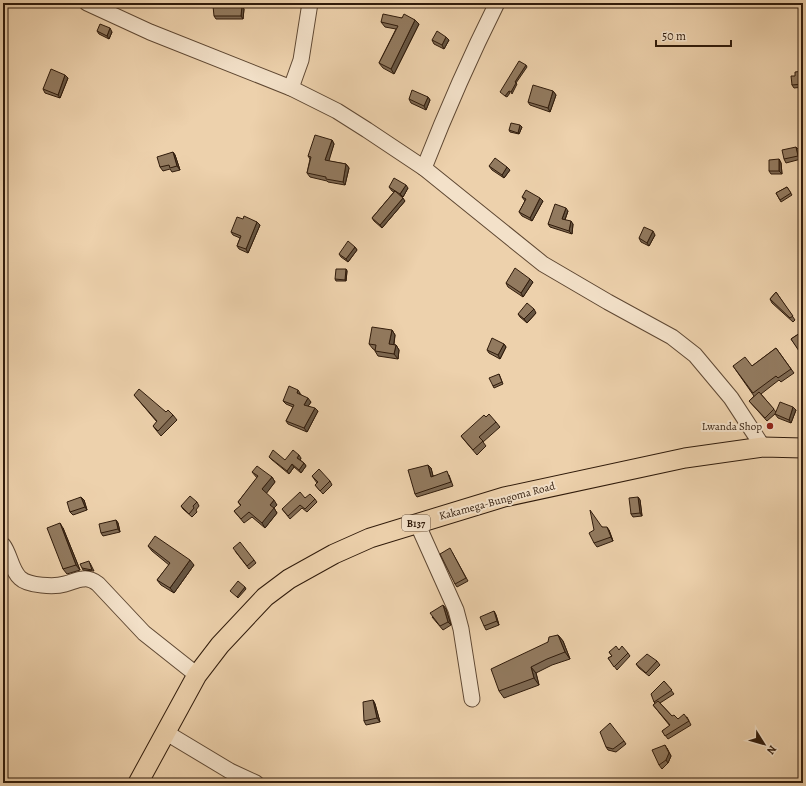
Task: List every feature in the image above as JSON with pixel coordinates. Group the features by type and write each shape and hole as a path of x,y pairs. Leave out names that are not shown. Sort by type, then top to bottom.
{"main road":[{"name":"Kakamega-Bungoma Road","path":"138,783 197,676 220,644 265,597 289,579 334,554 370,538 504,497 685,458 763,447 803,448"}],"street":[{"path":"87,3 150,32 291,88 337,112 424,168 544,264 608,302 672,337 695,355 731,398 763,447"},
{"path":"291,88 301,60 310,3"},
{"path":"424,168 475,47 498,3"},
{"path":"417,523 456,610 461,628 472,699"},
{"path":"3,545 9,554 19,578 25,582 30,584 59,586 83,578 98,584 144,633 197,676"},
{"path":"165,732 230,771 256,783"}],"building":[{"path":"213,6 242,6 241,16 214,16"},
{"path":"383,14 402,18 404,14 415,20 391,69 379,63 398,26 381,22"},
{"path":"100,24 110,28 107,36 97,31"},
{"path":"437,31 446,37 442,45 432,40"},
{"path":"519,61 526,65 515,82 516,83 511,92 509,91 505,96 500,92"},
{"path":"51,69 65,75 58,95 43,89"},
{"path":"803,71 803,84 792,85 791,76 795,76 795,72"},
{"path":"533,85 553,91 548,108 528,102"},
{"path":"412,90 428,97 424,106 409,99"},
{"path":"511,123 520,125 518,133 509,130"},
{"path":"315,135 332,140 325,160 346,164 343,182 326,179 326,177 307,173 311,157 308,156"},
{"path":"796,147 798,156 784,159 782,150"},
{"path":"173,152 177,166 170,168 169,165 160,167 157,157"},
{"path":"495,158 507,167 502,175 489,166"},
{"path":"779,159 779,171 769,171 769,160"},
{"path":"394,178 406,185 400,194 389,187"},
{"path":"787,187 791,193 780,200 776,193"},
{"path":"526,190 540,198 530,218 519,212 526,199 522,197"},
{"path":"395,191 403,198 380,225 372,218"},
{"path":"555,204 566,208 562,219 571,221 569,231 548,224"},
{"path":"244,216 257,222 246,249 237,246 241,236 231,232 237,217 243,219"},
{"path":"644,227 653,231 647,243 639,238"},
{"path":"348,241 355,247 346,259 339,254"},
{"path":"515,268 530,279 521,293 506,283"},
{"path":"336,269 346,269 345,280 335,279"},
{"path":"776,292 793,316 790,318 770,299"},
{"path":"527,303 534,309 524,319 518,314"},
{"path":"372,327 392,330 389,344 396,345 394,354 375,351 376,345 369,344"},
{"path":"803,331 803,348 799,351 791,339"},
{"path":"492,338 504,344 498,355 487,350"},
{"path":"776,348 791,369 778,378 776,376 753,393 733,366 745,357 752,366"},
{"path":"499,374 502,382 493,386 489,378"},
{"path":"289,386 298,390 297,393 308,398 304,405 315,408 304,428 286,421 294,405 283,401"},
{"path":"139,389 166,412 168,410 173,415 158,431 153,426 157,421 134,395"},
{"path":"759,392 774,409 765,418 749,401"},
{"path":"780,402 793,407 789,420 775,414"},
{"path":"489,414 496,422 479,437 483,441 473,450 461,436 484,415 486,417"},
{"path":"273,450 285,460 293,450 299,455 297,458 304,463 299,470 292,464 287,471 269,457"},
{"path":"428,465 431,477 447,471 451,482 415,494 408,470"},
{"path":"257,466 272,477 262,489 274,500 270,505 274,508 262,523 249,512 241,519 234,511 241,505 238,502 258,476 252,472"},
{"path":"319,469 330,481 320,491 315,485 318,482 312,476"},
{"path":"300,492 305,498 310,494 315,499 305,509 300,505 288,516 282,509"},
{"path":"190,496 197,502 189,514 181,506"},
{"path":"81,497 85,507 70,512 67,502"},
{"path":"638,497 640,513 631,514 629,498"},
{"path":"590,510 602,527 607,527 611,537 594,543 589,533 594,530"},
{"path":"116,520 118,529 101,533 99,524"},
{"path":"60,523 76,565 63,569 47,528"},
{"path":"155,536 190,560 170,588 157,580 170,563 148,546"},
{"path":"240,542 254,560 247,566 233,548"},
{"path":"450,548 466,578 455,584 440,554"},
{"path":"89,561 92,570 82,568 80,564"},
{"path":"238,581 245,587 237,597 230,591"},
{"path":"443,605 448,622 440,626 430,613"},
{"path":"494,611 497,621 484,626 480,617"},
{"path":"558,635 565,652 531,667 534,678 499,691 491,669 548,642 549,637"},
{"path":"616,646 619,650 622,646 628,653 614,667 608,658 612,656 609,652"},
{"path":"647,654 657,661 646,673 636,664"},
{"path":"664,681 672,690 654,702 651,694"},
{"path":"373,700 377,718 364,721 363,702"},
{"path":"658,701 672,716 674,715 678,719 684,714 689,721 665,736 662,731 670,725 653,705"},
{"path":"610,723 624,741 613,749 606,747 600,732"},
{"path":"665,745 669,753 666,760 659,765 652,750"}],"place":[{"name":"Lwanda Shop","path":"770,426"}]}
